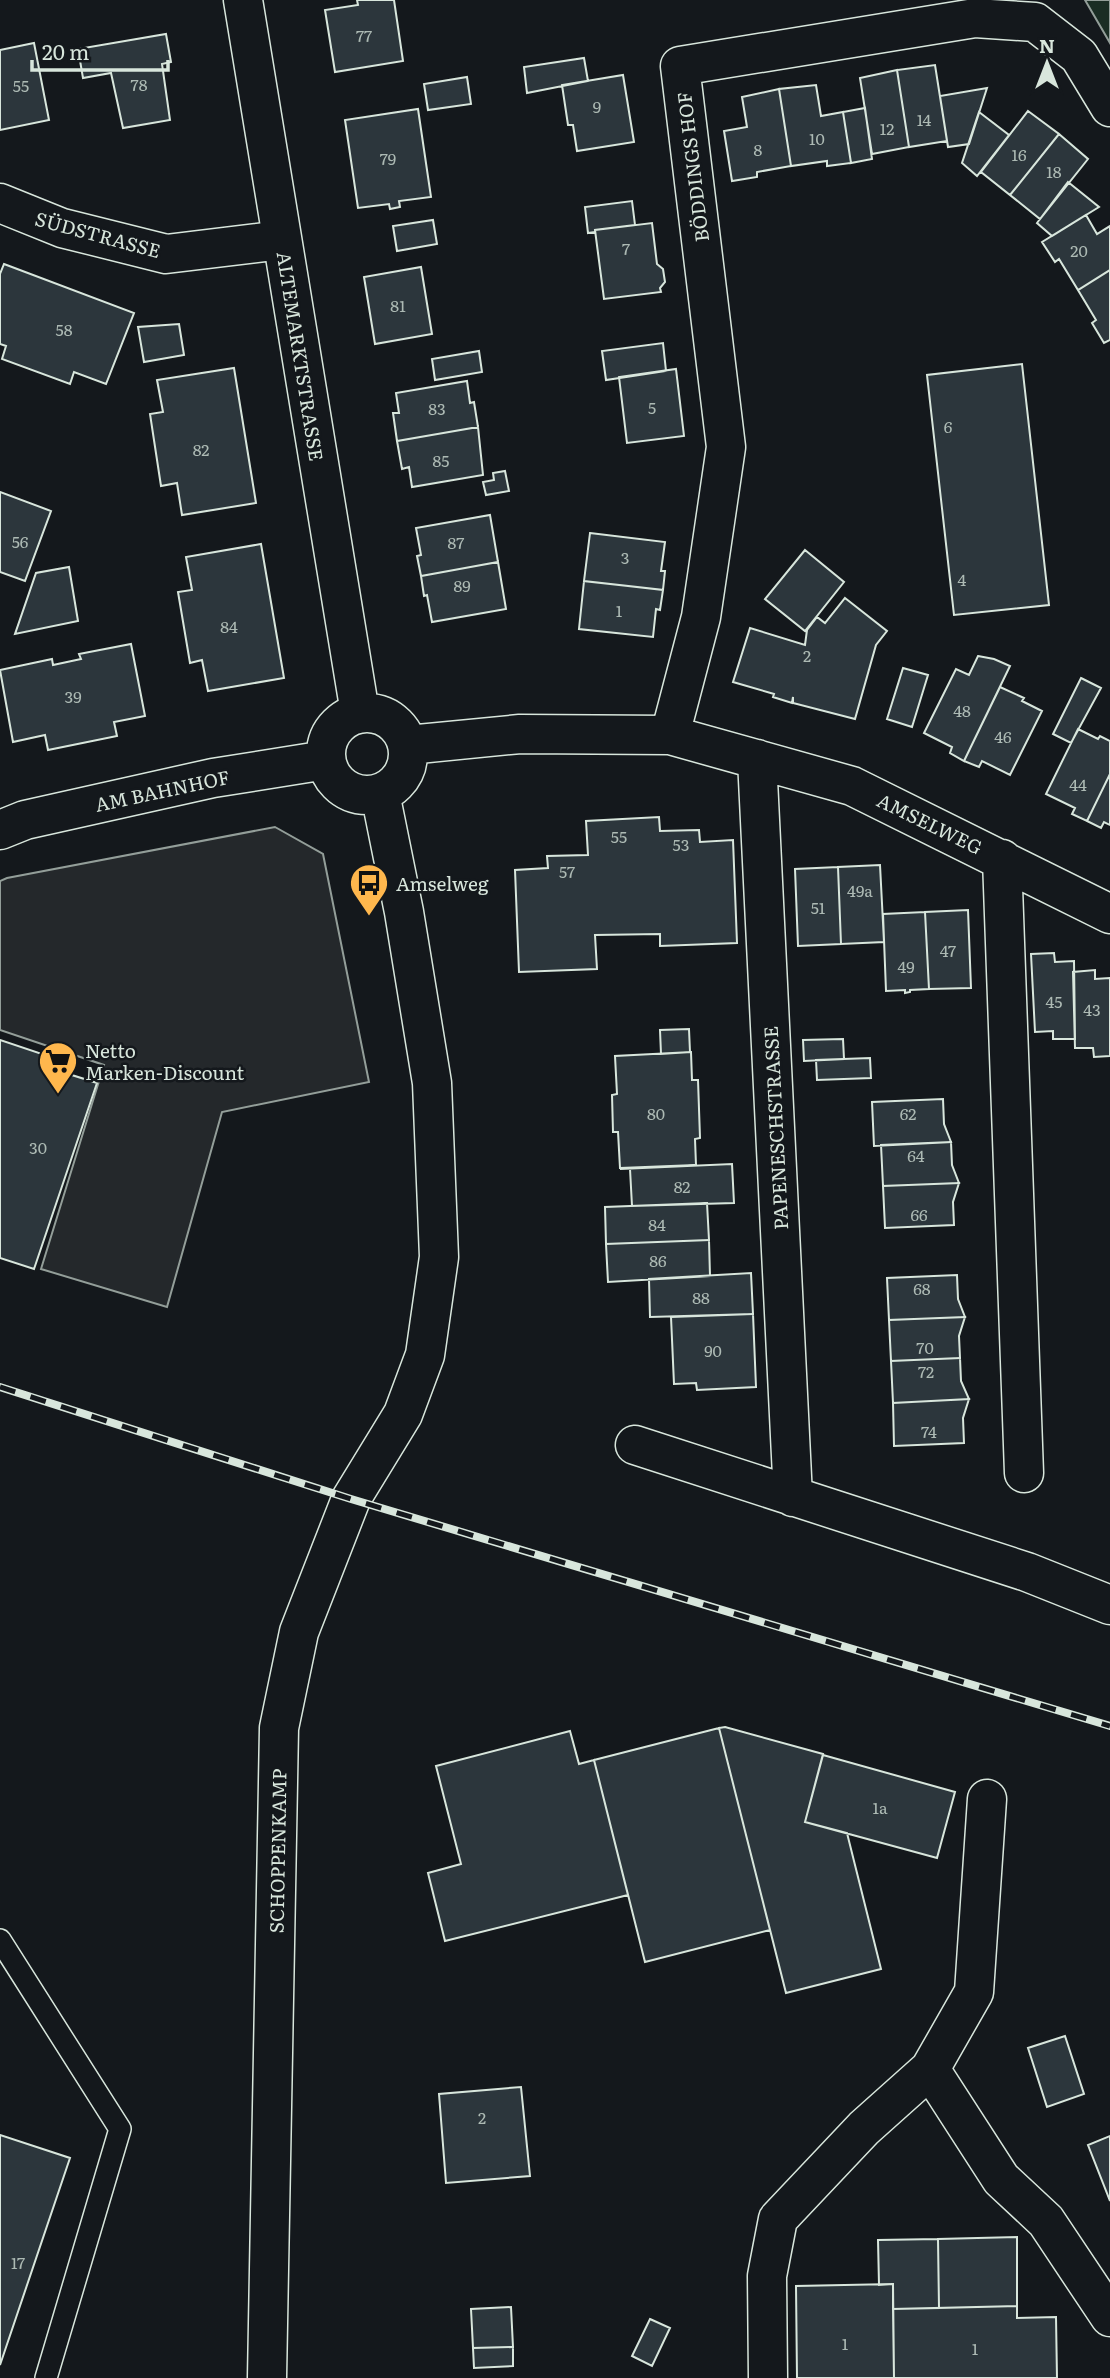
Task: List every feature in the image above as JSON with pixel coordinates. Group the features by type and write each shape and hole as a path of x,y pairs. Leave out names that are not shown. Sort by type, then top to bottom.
{"street":[{"name":"ALTEMARKTSTRASSE","path":"243,0 360,713"},
{"name":"BÖDDINGS HOF","path":"670,736 701,617 726,447 680,66 975,18 1035,22 1079,55 1110,107"},
{"name":"SÜDSTRASSE","path":"0,203 62,228 166,254 282,240"},
{"path":"360,713 381,714 396,723 408,745 405,771 395,785 380,793 365,795 350,792 337,783 326,760 328,739 336,726 349,716 360,713"},
{"name":"AMSELWEG","path":"408,745 520,734 670,736 852,786 1110,914"},
{"name":"PAPENESCHSTRASSE","path":"757,759 793,1497"},
{"name":"AM BAHNHOF","path":"0,830 25,820 213,778 326,760"},
{"name":"SCHOPPENKAMP","path":"267,2378 279,1728 299,1632 351,1499 403,1414 425,1354 439,1256 432,1083 404,912 380,793"},
{"path":"1002,859 1024,1473"},
{"path":"635,1445 1027,1572 1110,1605"},
{"path":"768,2378 767,2276 778,2219 864,2128 930,2069 974,1992 987,1799"},
{"path":"930,2069 1001,2179 1046,2221 1110,2317"}],"lane":[{"path":"0,1940 120,2129 46,2378"}],"green space":[{"path":"1085,0 1110,0 1110,43"}],"shaded area":[{"path":"275,827 323,854 369,1082 222,1112 167,1307 41,1269 104,1065 0,1030 0,881"}],"building":[{"path":"357,0 394,0 403,61 335,72 325,10 358,5"},
{"path":"166,34 171,62 162,64 170,120 123,128 111,73 83,78 78,49"},
{"path":"34,43 49,120 0,130 0,50"},
{"path":"584,58 588,81 527,93 524,67"},
{"path":"935,65 947,141 909,147 897,70"},
{"path":"897,70 909,147 872,154 860,78"},
{"path":"623,75 634,142 577,151 573,125 568,125 562,85"},
{"path":"467,77 471,104 428,110 424,84"},
{"path":"816,85 821,116 843,112 851,163 827,166 827,161 791,166 779,89"},
{"path":"987,88 969,144 948,147 940,96"},
{"path":"779,89 791,166 757,172 757,177 732,181 724,131 747,127 742,97"},
{"path":"865,108 872,159 851,163 843,112"},
{"path":"418,109 431,197 399,201 400,207 390,209 389,204 358,208 345,120"},
{"path":"1028,111 1059,134 1010,195 981,172"},
{"path":"979,112 1009,135 977,176 962,163"},
{"path":"1059,134 1088,159 1040,219 1010,195"},
{"path":"1068,182 1099,207 1052,236 1037,223"},
{"path":"632,201 635,225 588,233 585,207"},
{"path":"1086,215 1097,234 1110,226 1110,270 1078,290 1059,259 1055,262 1042,242"},
{"path":"433,220 437,244 397,251 393,226"},
{"path":"652,223 657,264 663,269 665,282 660,288 661,292 604,299 595,230"},
{"path":"4,264 134,313 106,384 74,372 70,384 2,359 6,346 0,344 0,274"},
{"path":"421,267 432,334 375,344 364,277"},
{"path":"1110,270 1110,340 1104,343 1092,323 1096,320 1078,290"},
{"path":"179,324 184,355 144,362 138,327"},
{"path":"663,343 666,371 606,380 602,351"},
{"path":"479,351 482,372 435,380 432,359"},
{"path":"1022,364 1049,605 954,615 927,375"},
{"path":"234,368 256,503 182,515 177,483 161,486 150,414 163,412 157,380"},
{"path":"676,369 684,436 627,443 619,377"},
{"path":"467,381 470,403 474,402 478,427 397,441 393,413 399,413 396,393"},
{"path":"478,427 483,475 412,487 409,467 402,469 397,441"},
{"path":"505,471 509,491 486,495 483,482 494,480 493,473"},
{"path":"0,492 51,511 25,581 0,572"},
{"path":"490,515 498,562 421,576 417,556 421,555 416,528"},
{"path":"590,533 665,542 661,571 665,571 663,590 584,581"},
{"path":"261,544 284,678 208,691 202,660 190,663 178,592 192,590 186,557"},
{"path":"805,550 844,582 805,631 765,599"},
{"path":"498,562 506,609 432,622 421,576"},
{"path":"69,567 78,621 15,634 36,573"},
{"path":"584,581 663,590 660,610 656,609 653,637 579,629"},
{"path":"845,598 887,631 876,645 855,719 793,703 793,697 792,703 773,697 774,694 733,682 750,628 805,645 807,630 817,617 825,623"},
{"path":"131,644 145,716 114,722 117,736 48,750 45,735 13,742 0,670 52,659 53,665 81,659 79,654"},
{"path":"978,656 1010,666 964,761 950,753 952,747 924,733 956,669 969,675"},
{"path":"903,668 928,675 912,727 887,719"},
{"path":"1081,678 1101,688 1071,743 1053,734"},
{"path":"1000,687 1024,698 1022,701 1042,711 1010,775 982,761 979,767 964,761"},
{"path":"1078,729 1098,739 1100,736 1110,741 1110,774 1087,821 1072,814 1075,808 1046,794"},
{"path":"1110,774 1110,825 1104,822 1101,828 1087,821"},
{"path":"659,817 660,831 699,830 700,842 733,840 737,943 660,946 660,934 595,935 597,969 519,972 515,870 548,868 547,856 588,855 586,821"},
{"path":"880,865 884,942 841,944 838,867"},
{"path":"838,867 841,944 798,946 795,869"},
{"path":"968,910 971,988 929,989 925,912"},
{"path":"925,912 929,989 910,990 905,993 905,990 886,991 883,914"},
{"path":"1054,953 1055,962 1074,961 1075,1039 1053,1039 1053,1031 1035,1032 1031,954"},
{"path":"1095,970 1095,979 1110,978 1110,1056 1094,1057 1093,1048 1075,1048 1073,972"},
{"path":"689,1029 690,1052 661,1054 660,1030"},
{"path":"843,1039 844,1059 804,1061 803,1040"},
{"path":"0,1040 60,1060 56,1070 97,1083 34,1269 0,1258"},
{"path":"691,1052 692,1080 698,1080 700,1138 695,1139 696,1165 620,1168 618,1132 613,1132 612,1095 617,1094 615,1056"},
{"path":"870,1058 871,1078 817,1080 816,1060"},
{"path":"943,1099 944,1124 951,1142 874,1146 872,1102"},
{"path":"951,1142 952,1165 959,1183 883,1186 881,1145"},
{"path":"732,1164 734,1203 632,1206 630,1169 620,1169"},
{"path":"959,1183 953,1202 954,1225 885,1228 883,1186"},
{"path":"707,1203 709,1240 606,1244 605,1207"},
{"path":"709,1240 710,1276 608,1282 606,1244"},
{"path":"751,1273 753,1314 650,1317 649,1279"},
{"path":"957,1275 958,1299 965,1317 889,1320 887,1278"},
{"path":"753,1314 756,1387 697,1390 696,1383 674,1384 671,1317"},
{"path":"965,1317 959,1336 960,1358 891,1361 889,1320"},
{"path":"960,1358 961,1381 969,1399 893,1403 891,1361"},
{"path":"969,1399 963,1418 964,1443 894,1446 893,1403"},
{"path":"725,1727 823,1754 805,1822 847,1833 881,1969 786,1993 719,1728"},
{"path":"719,1728 770,1930 645,1962 594,1760"},
{"path":"570,1731 579,1764 594,1760 628,1895 445,1941 428,1873 461,1864 436,1766"},
{"path":"823,1755 955,1792 937,1858 805,1822"},
{"path":"1065,2036 1084,2094 1047,2107 1028,2048"},
{"path":"521,2087 530,2176 446,2183 439,2094"},
{"path":"0,2135 70,2158 0,2365"},
{"path":"1110,2136 1110,2201 1088,2145"},
{"path":"1017,2237 1017,2306 939,2308 938,2239"},
{"path":"938,2239 939,2308 893,2309 893,2284 879,2285 878,2240"},
{"path":"893,2284 894,2378 797,2378 796,2286"},
{"path":"1017,2306 1017,2318 1056,2317 1057,2378 894,2378 893,2309"},
{"path":"511,2307 513,2347 473,2348 471,2309"},
{"path":"650,2319 670,2328 652,2366 632,2356"},
{"path":"513,2347 513,2366 474,2368 473,2348"}],"railway":[{"path":"0,1387 351,1499 1110,1726"}],"place":[{"name":"Amselweg","path":"369,917"},
{"name":"Netto Marken-Discount","path":"58,1095"}]}
